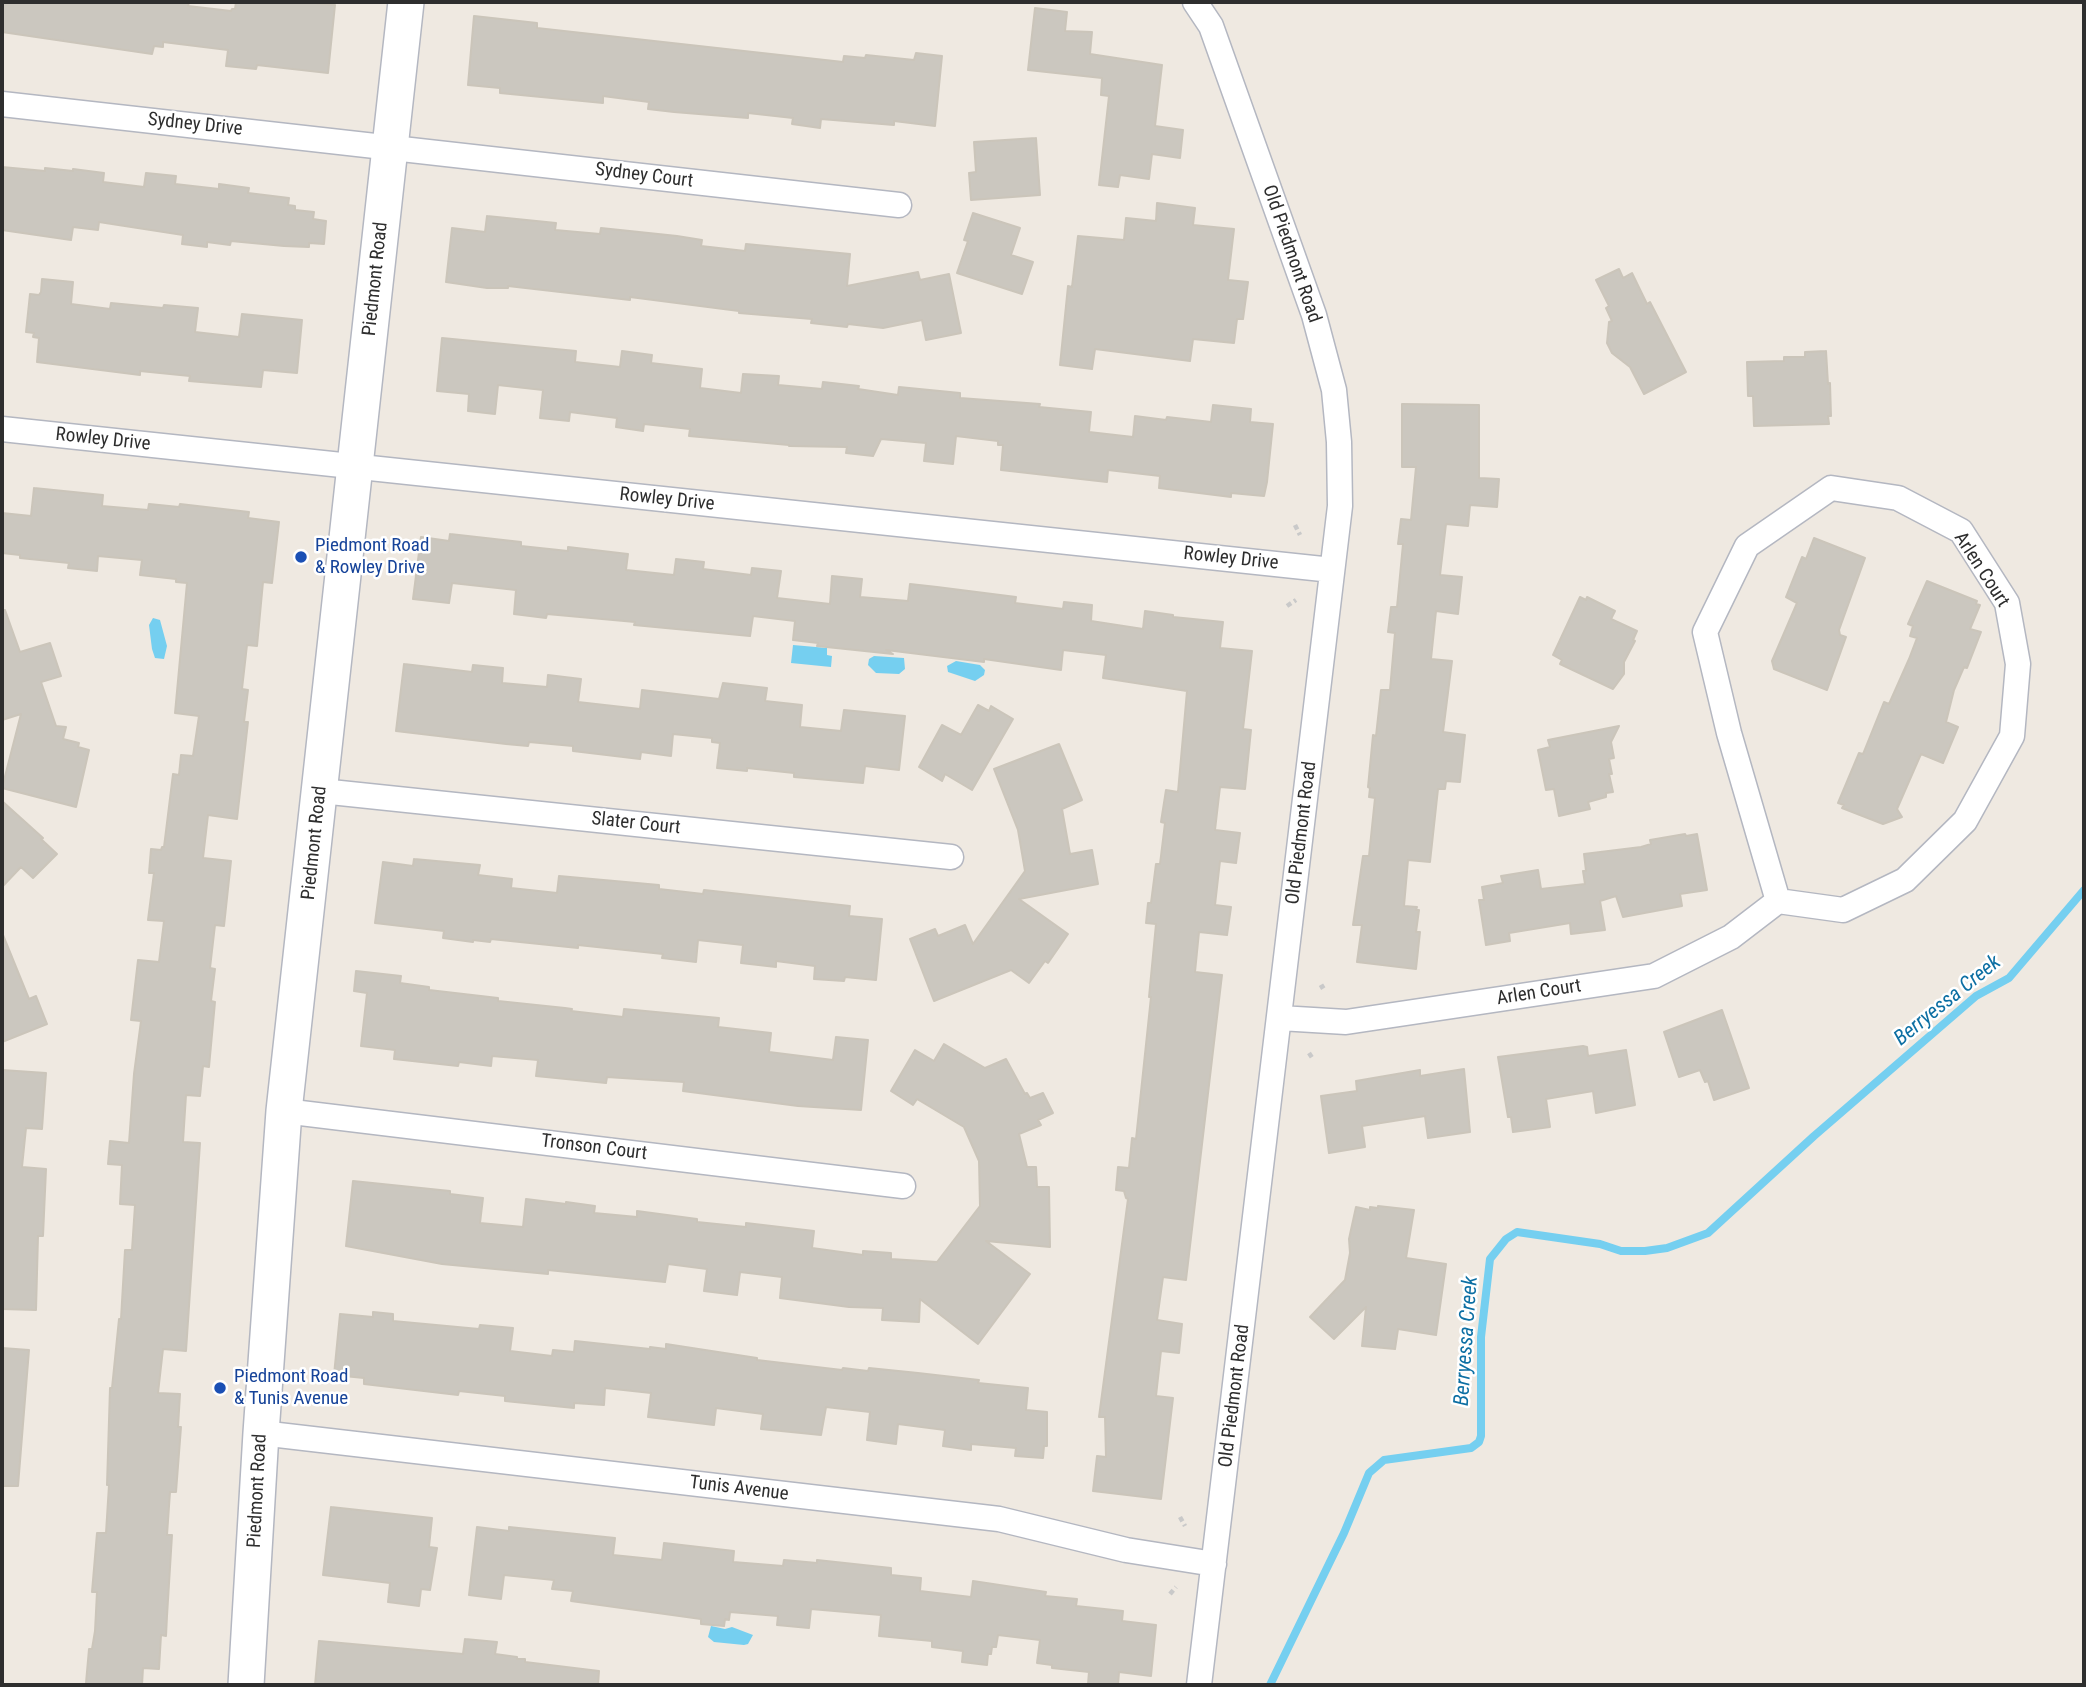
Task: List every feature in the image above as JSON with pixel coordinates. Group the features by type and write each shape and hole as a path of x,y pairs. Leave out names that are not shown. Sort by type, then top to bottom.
{"main road":[{"name":"Piedmont Road","path":"246,1685 261,1433 285,1111 406,2"}],"street":[{"name":"Old Piedmont Road","path":"1195,2 1211,26 1314,315 1334,390 1339,442 1340,506 1199,1685"},
{"name":"Sydney Drive","path":"2,104 389,146"},
{"name":"Sydney Court","path":"389,146 899,205"},
{"name":"Rowley Drive","path":"2,429 1332,570"},
{"name":"Arlen Court","path":"1280,1018 1346,1022 1654,976 1731,937 1778,901 1843,911 1905,880 1965,821 2012,736 2018,664 2007,603 1961,531 1898,498 1831,488 1747,546 1704,632 1729,733 1778,901"},
{"name":"Slater Court","path":"321,791 951,857"},
{"name":"Tronson Court","path":"285,1111 904,1186"},
{"name":"Tunis Avenue","path":"261,1433 999,1518 1126,1550 1214,1564"}],"path":[{"path":"1295,525 1300,535"},
{"path":"1287,606 1296,600"},
{"path":"1310,1053 1313,1059"},
{"path":"1180,1517 1185,1526"},
{"path":"1170,1594 1176,1587"}],"water":[{"path":"153,618 160,620 167,646 164,659 155,658 152,649 149,625"},
{"path":"793,645 827,648 827,655 832,656 831,667 791,663"},
{"path":"874,656 904,658 905,669 899,674 876,673 868,665 869,659"},
{"path":"956,661 980,665 985,670 984,675 975,681 948,672 947,666"},
{"path":"711,1626 725,1629 732,1627 753,1635 748,1644 744,1645 714,1642 708,1637"}],"building":[{"path":"2,2 189,2 188,6 231,11 235,9 236,2 335,5 328,73 257,65 256,69 226,66 228,50 163,42 163,47 154,46 152,54 2,32"},
{"path":"1035,8 1067,12 1065,31 1092,32 1090,54 1162,65 1155,126 1183,130 1180,158 1152,154 1149,179 1120,175 1118,187 1099,185 1109,96 1101,95 1102,78 1028,70"},
{"path":"474,16 537,23 537,28 843,62 844,56 865,58 866,55 914,60 916,53 942,56 935,126 894,121 894,125 821,119 820,128 792,124 793,118 748,113 748,118 648,109 649,102 603,96 603,103 500,93 500,88 468,85"},
{"path":"1036,138 1040,195 971,200 969,173 976,172 974,142"},
{"path":"2,167 45,171 45,168 73,169 104,173 103,182 144,187 146,173 176,176 175,184 219,189 219,184 249,188 248,193 289,198 288,205 295,206 295,210 314,212 313,219 326,221 324,244 309,243 309,247 231,241 230,245 207,242 207,247 182,244 183,235 99,222 98,230 73,227 71,240 2,230"},
{"path":"1157,203 1195,208 1193,225 1234,229 1228,280 1248,282 1243,319 1237,319 1234,343 1193,339 1190,361 1095,349 1092,369 1060,365 1068,286 1072,287 1078,236 1124,240 1126,218 1156,221"},
{"path":"973,213 1020,228 1011,255 1033,262 1022,294 957,273 968,241 964,240"},
{"path":"487,216 556,223 555,230 600,234 601,228 677,236 702,240 701,246 745,251 746,244 850,254 847,286 918,272 920,280 949,274 961,333 926,340 922,320 883,328 848,324 847,327 811,323 812,319 739,313 630,297 630,300 446,282 452,228 485,232"},
{"path":"1619,269 1623,278 1632,273 1686,372 1644,394 1630,367 1612,353 1607,343 1609,322 1612,321 1606,308 1609,306 1596,280"},
{"path":"42,279 73,282 71,304 110,309 111,303 198,308 195,332 239,337 242,314 302,320 297,373 263,370 261,387 189,381 190,376 140,371 140,375 37,362 39,338 33,337 34,333 26,332 30,294 39,295"},
{"path":"442,338 576,351 575,362 620,367 622,351 652,355 651,363 702,369 700,388 741,393 743,374 779,376 778,385 822,389 823,382 859,386 858,389 898,395 899,387 960,393 960,398 1040,404 1039,407 1091,412 1089,432 1133,437 1135,416 1211,422 1213,405 1251,409 1250,422 1273,424 1267,482 1264,496 1231,493 1231,497 1159,488 1160,476 1108,470 1107,482 1001,470 1003,445 998,445 998,441 956,436 953,464 924,461 926,443 881,439 873,456 846,453 847,447 789,446 689,436 690,429 644,424 643,431 616,427 617,418 570,412 569,421 540,418 543,390 498,385 495,414 468,411 469,394 437,391"},
{"path":"1826,351 1828,384 1830,383 1829,424 1754,426 1753,396 1748,396 1747,362 1784,361 1784,357 1805,357 1805,352"},
{"path":"1402,404 1479,405 1479,478 1499,479 1497,507 1470,505 1468,526 1446,524 1440,575 1462,577 1458,614 1436,611 1431,659 1452,661 1443,732 1465,735 1460,782 1446,781 1445,789 1438,789 1430,862 1408,860 1404,906 1417,907 1416,910 1419,910 1416,932 1420,932 1416,969 1357,962 1362,925 1353,925 1363,856 1369,856 1375,798 1369,797 1368,787 1373,735 1376,736 1381,690 1390,690 1395,633 1388,632 1391,607 1397,607 1403,544 1398,544 1401,519 1411,520 1416,467 1402,467"},
{"path":"34,488 103,495 102,506 148,510 149,504 179,507 180,504 249,512 248,518 279,522 272,583 263,582 257,646 247,645 242,689 248,690 244,722 248,722 237,819 208,815 203,858 231,861 224,926 215,925 210,968 215,969 211,1001 215,1002 209,1067 203,1066 200,1096 186,1095 183,1142 200,1143 186,1351 163,1349 158,1393 180,1394 178,1427 181,1427 176,1492 170,1492 167,1535 172,1535 166,1636 161,1635 159,1669 143,1668 142,1685 86,1683 89,1649 92,1649 95,1631 97,1592 92,1592 97,1533 106,1533 110,1388 121,1319 125,1250 132,1250 135,1205 120,1204 122,1165 108,1164 110,1141 129,1143 141,1021 131,1020 138,960 159,962 164,921 148,920 154,873 149,873 151,849 161,850 164,847 173,774 179,775 181,755 193,756 199,716 175,713 187,583 140,575 142,560 98,556 97,571 68,568 69,563 20,558 20,555 2,553 2,513 31,516"},
{"path":"450,534 521,542 521,546 568,551 568,547 628,554 626,570 674,575 676,559 704,562 703,569 751,575 752,568 781,571 777,598 830,604 832,576 862,579 860,597 908,601 910,584 1016,597 1015,603 1063,609 1064,602 1092,605 1091,621 1143,629 1145,611 1223,622 1220,648 1252,651 1243,729 1251,730 1245,789 1220,787 1215,830 1240,833 1236,863 1220,861 1215,905 1231,907 1227,935 1199,932 1195,972 1222,975 1186,1280 1163,1277 1157,1320 1182,1324 1179,1353 1161,1351 1156,1396 1173,1398 1161,1499 1093,1491 1097,1456 1106,1457 1105,1417 1099,1417 1128,1199 1124,1191 1116,1190 1118,1167 1129,1168 1132,1138 1136,1139 1151,997 1156,924 1146,923 1148,903 1151,903 1156,864 1160,864 1165,823 1161,822 1166,790 1178,792 1187,691 1103,678 1106,655 1063,650 1061,670 984,659 984,662 886,650 893,654 817,646 818,643 793,640 795,621 753,616 750,636 547,614 546,618 514,614 516,590 452,583 449,603 413,599 421,537 449,541"},
{"path":"1814,538 1865,558 1839,630 1840,635 1846,637 1827,690 1774,669 1772,661 1797,603 1786,597 1802,557 1806,559"},
{"path":"1927,581 1977,601 1976,604 1980,605 1970,629 1981,632 1967,668 1964,667 1954,690 1946,722 1958,727 1943,763 1921,754 1897,809 1902,817 1883,824 1842,808 1844,805 1838,803 1859,753 1863,754 1884,702 1889,704 1909,659 1917,638 1910,636 1913,626 1908,624"},
{"path":"1580,597 1586,600 1587,597 1615,611 1611,619 1637,631 1624,662 1624,674 1613,689 1560,664 1562,660 1553,655"},
{"path":"2,610 5,610 20,652 50,643 61,676 41,682 56,726 66,727 63,739 79,743 78,747 89,750 76,807 2,788 21,714 2,720"},
{"path":"404,664 472,672 473,665 503,668 502,683 547,687 548,675 581,679 578,702 640,709 642,690 719,699 723,683 767,688 765,701 802,705 800,727 841,731 844,710 905,716 899,770 865,766 863,783 794,777 794,773 747,768 747,771 717,768 720,743 712,742 712,738 673,734 671,756 641,752 640,759 573,751 573,746 529,742 528,746 396,731"},
{"path":"978,705 989,711 991,706 1013,719 972,790 945,774 942,781 919,767 942,725 961,735"},
{"path":"1619,726 1611,742 1614,758 1609,759 1613,792 1588,802 1590,809 1559,816 1554,789 1546,790 1538,750 1550,747 1548,740"},
{"path":"1059,744 1082,800 1062,809 1070,854 1092,850 1098,884 1019,899 1068,934 1048,963 1045,961 1029,983 1011,970 934,1001 910,939 935,929 938,936 965,925 973,944 1025,871 1018,830 994,769"},
{"path":"2,801 57,854 33,878 21,867 2,887"},
{"path":"1697,834 1707,890 1680,894 1682,906 1623,917 1616,896 1600,901 1605,930 1571,934 1570,923 1509,933 1510,941 1486,945 1479,900 1484,900 1482,887 1503,883 1501,876 1538,870 1541,889 1585,884 1584,854 1641,847 1651,844 1650,840"},
{"path":"414,859 480,865 478,875 512,879 511,888 557,893 559,876 659,885 659,889 703,894 704,890 850,906 849,916 882,919 876,980 845,977 844,981 814,979 815,966 776,961 776,967 741,963 743,945 698,940 696,962 662,958 663,954 578,945 578,948 491,939 490,942 473,942 443,938 444,931 375,923 383,862 413,866"},
{"path":"3,935 29,999 36,996 47,1024 2,1042"},
{"path":"356,971 401,976 400,983 429,987 429,990 572,1009 571,1011 623,1017 624,1009 719,1018 718,1027 771,1033 769,1052 833,1060 836,1037 868,1040 861,1110 798,1106 683,1091 684,1082 607,1077 606,1083 536,1076 538,1060 492,1056 491,1066 459,1062 458,1066 394,1059 395,1050 361,1046 367,993 354,991"},
{"path":"1722,1010 1749,1088 1714,1100 1708,1081 1705,1082 1700,1070 1679,1077 1664,1032"},
{"path":"944,1044 985,1068 1006,1059 1025,1094 1030,1098 1043,1093 1053,1113 1038,1120 1041,1125 1019,1134 1027,1167 1036,1167 1037,1187 1049,1187 1050,1247 986,1241 1030,1274 978,1344 920,1299 919,1322 882,1320 883,1308 849,1307 780,1298 782,1277 740,1272 737,1295 704,1291 707,1269 668,1264 665,1282 548,1270 548,1274 442,1264 346,1246 353,1181 450,1191 450,1194 483,1198 480,1223 523,1227 526,1199 566,1202 595,1206 594,1213 637,1217 637,1211 697,1219 697,1222 746,1227 746,1223 814,1231 812,1248 863,1255 863,1251 891,1253 891,1259 937,1262 980,1206 979,1161 964,1127 917,1099 913,1105 891,1091 915,1050 934,1061"},
{"path":"1587,1047 1588,1056 1626,1050 1635,1105 1596,1113 1593,1091 1546,1099 1550,1127 1513,1132 1498,1057"},
{"path":"1464,1069 1470,1132 1428,1138 1425,1116 1362,1126 1365,1147 1329,1153 1321,1096 1357,1091 1356,1081 1420,1070 1420,1076"},
{"path":"2,1070 46,1073 42,1129 26,1128 22,1167 46,1169 43,1236 38,1236 36,1310 2,1309"},
{"path":"1356,1207 1370,1210 1370,1207 1414,1210 1406,1258 1446,1264 1436,1335 1398,1329 1395,1349 1362,1346 1366,1307 1334,1339 1310,1317 1345,1280 1350,1253 1349,1239"},
{"path":"373,1312 393,1314 393,1321 479,1329 480,1325 513,1328 510,1351 552,1356 553,1350 574,1352 575,1341 650,1349 666,1349 666,1344 757,1360 842,1370 868,1371 869,1368 918,1373 1028,1388 1026,1410 1047,1412 1047,1446 1044,1446 1043,1458 1015,1456 1016,1448 971,1444 971,1450 943,1446 945,1430 898,1424 896,1444 867,1440 870,1412 826,1407 821,1435 761,1429 763,1414 716,1408 714,1425 648,1417 651,1393 605,1388 604,1405 574,1403 574,1408 505,1401 505,1396 459,1391 458,1395 364,1384 364,1378 334,1375 340,1314 373,1317"},
{"path":"2,1348 29,1350 18,1486 2,1486"},
{"path":"331,1507 432,1518 429,1547 437,1548 430,1590 421,1589 419,1606 388,1602 390,1583 323,1575"},
{"path":"477,1527 509,1531 509,1527 615,1538 613,1555 662,1560 664,1543 734,1551 733,1562 783,1566 784,1560 817,1563 817,1560 891,1568 891,1575 921,1578 920,1591 971,1597 973,1581 1046,1592 1045,1596 1077,1599 1076,1606 1123,1611 1122,1621 1156,1625 1151,1676 1119,1672 1118,1685 1088,1684 1089,1672 1052,1668 1052,1665 1037,1663 1040,1640 998,1635 996,1647 992,1647 991,1654 988,1654 987,1665 962,1662 963,1651 932,1647 932,1641 879,1636 881,1615 811,1609 809,1628 777,1625 778,1616 730,1612 729,1620 725,1619 724,1626 701,1624 701,1619 571,1601 573,1591 552,1589 554,1580 504,1575 501,1599 469,1595"},
{"path":"465,1639 497,1642 495,1654 525,1659 525,1662 599,1671 598,1685 315,1685 319,1641 463,1654"}],"waterway":[{"name":"Berryessa Creek","path":"1270,1685 1344,1533 1369,1473 1384,1460 1471,1448 1479,1442 1481,1337 1490,1259 1506,1239 1517,1232 1600,1244 1621,1251 1645,1251 1667,1248 1708,1233 1814,1136 1976,996 2009,978 2084,890"}],"place":[{"name":"Piedmont Road & Rowley Drive","path":"301,557"},
{"name":"Piedmont Road & Tunis Avenue","path":"220,1388"}]}
